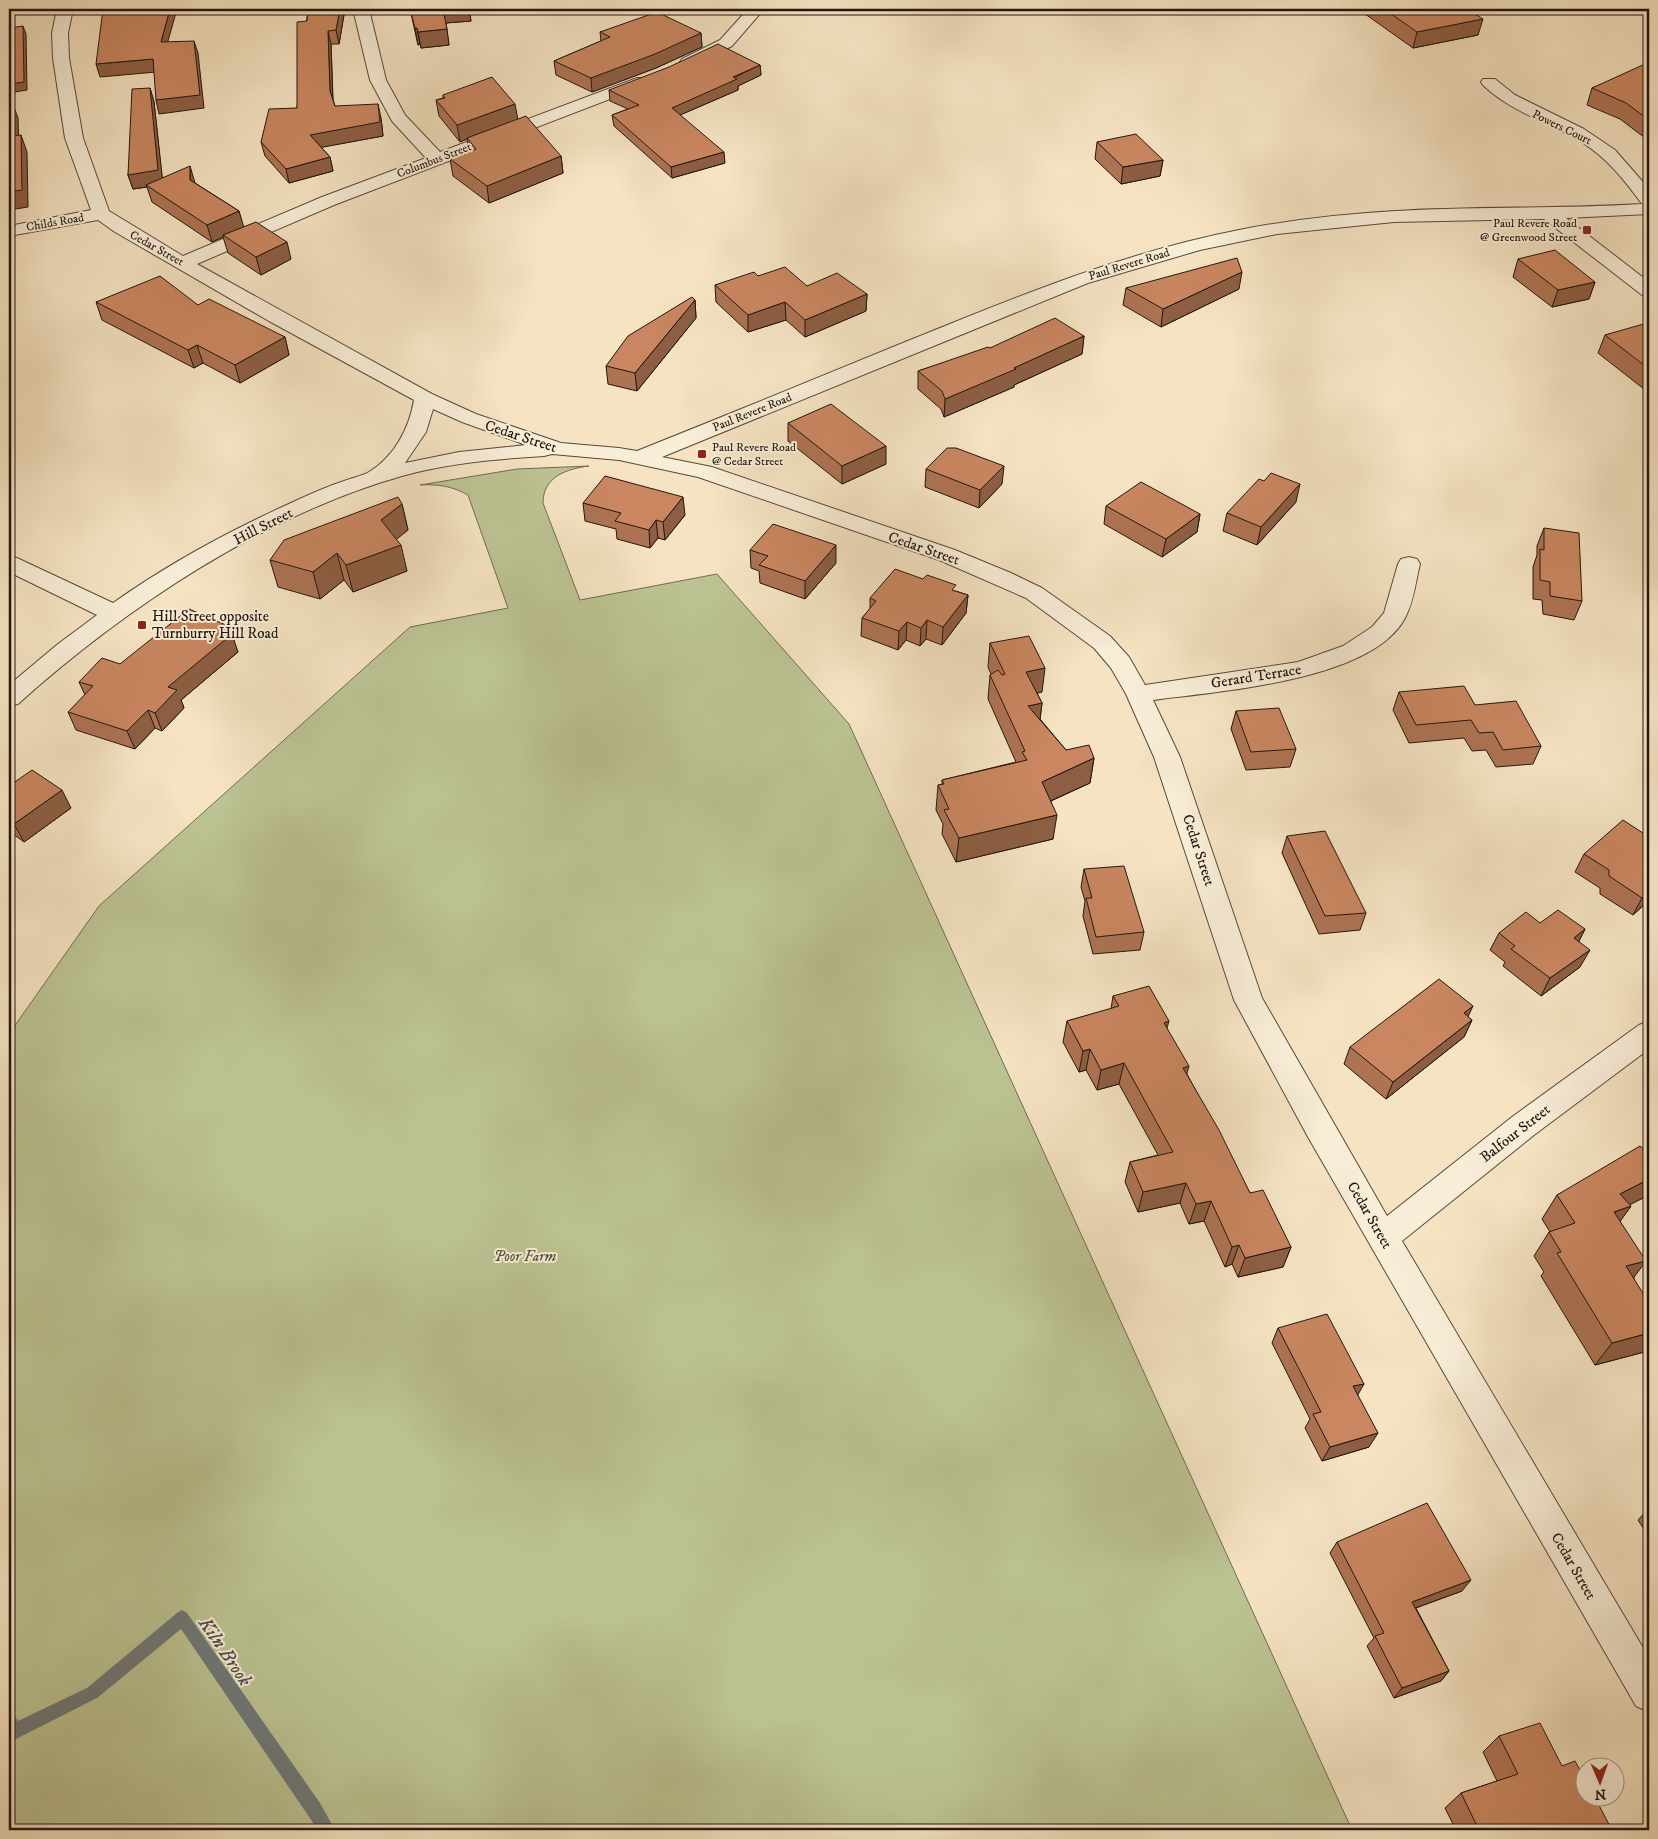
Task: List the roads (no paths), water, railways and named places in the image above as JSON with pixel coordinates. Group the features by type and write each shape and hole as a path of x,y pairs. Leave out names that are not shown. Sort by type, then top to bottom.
{"street":[{"path":"65,9 60,33 64,88 74,138 101,214"},
{"path":"362,9 378,80 398,117 436,159"},
{"path":"671,70 726,43 756,9"},
{"name":"Columbus Street","path":"183,263 436,159 655,76"},
{"name":"Powers Court","path":"1489,82 1500,94 1513,102 1579,133 1606,150 1634,179 1649,201"},
{"name":"Paul Revere Road","path":"640,458 1043,293 1168,251 1228,237 1358,219 1432,215 1549,214 1649,209"},
{"name":"Childs Road","path":"9,231 101,214"},
{"name":"Cedar Street","path":"101,214 121,228 276,317 425,398 491,427 558,449 608,452 704,472 953,558 1011,581 1051,604 1102,642 1120,663 1158,735 1181,796 1248,1000 1383,1238 1649,1693"},
{"path":"1549,214 1649,291"},
{"path":"376,477 393,464 409,443 421,418 425,398"},
{"name":"Hill Street","path":"9,698 67,648 113,613 187,566 244,534 314,500 376,477 446,461 510,452 558,449"},
{"path":"9,563 113,613"},
{"name":"Gerard Terrace","path":"1138,694 1301,670 1351,652 1380,633 1395,616 1408,564"},
{"name":"Balfour Street","path":"1383,1238 1523,1126 1649,1033"}],"waterway":[{"name":"Kiln Brook","path":"9,1722 16,1731 92,1693 182,1618 327,1830"}],"place":[{"name":"Paul Revere Road @ Greenwood Street","path":"1587,230"},
{"name":"Paul Revere Road @ Cedar Street","path":"702,454"},
{"name":"Hill Street opposite Turnburry Hill Road","path":"142,625"}],"park label":[{"name":"Poor Farm","path":"525,1256"}]}
